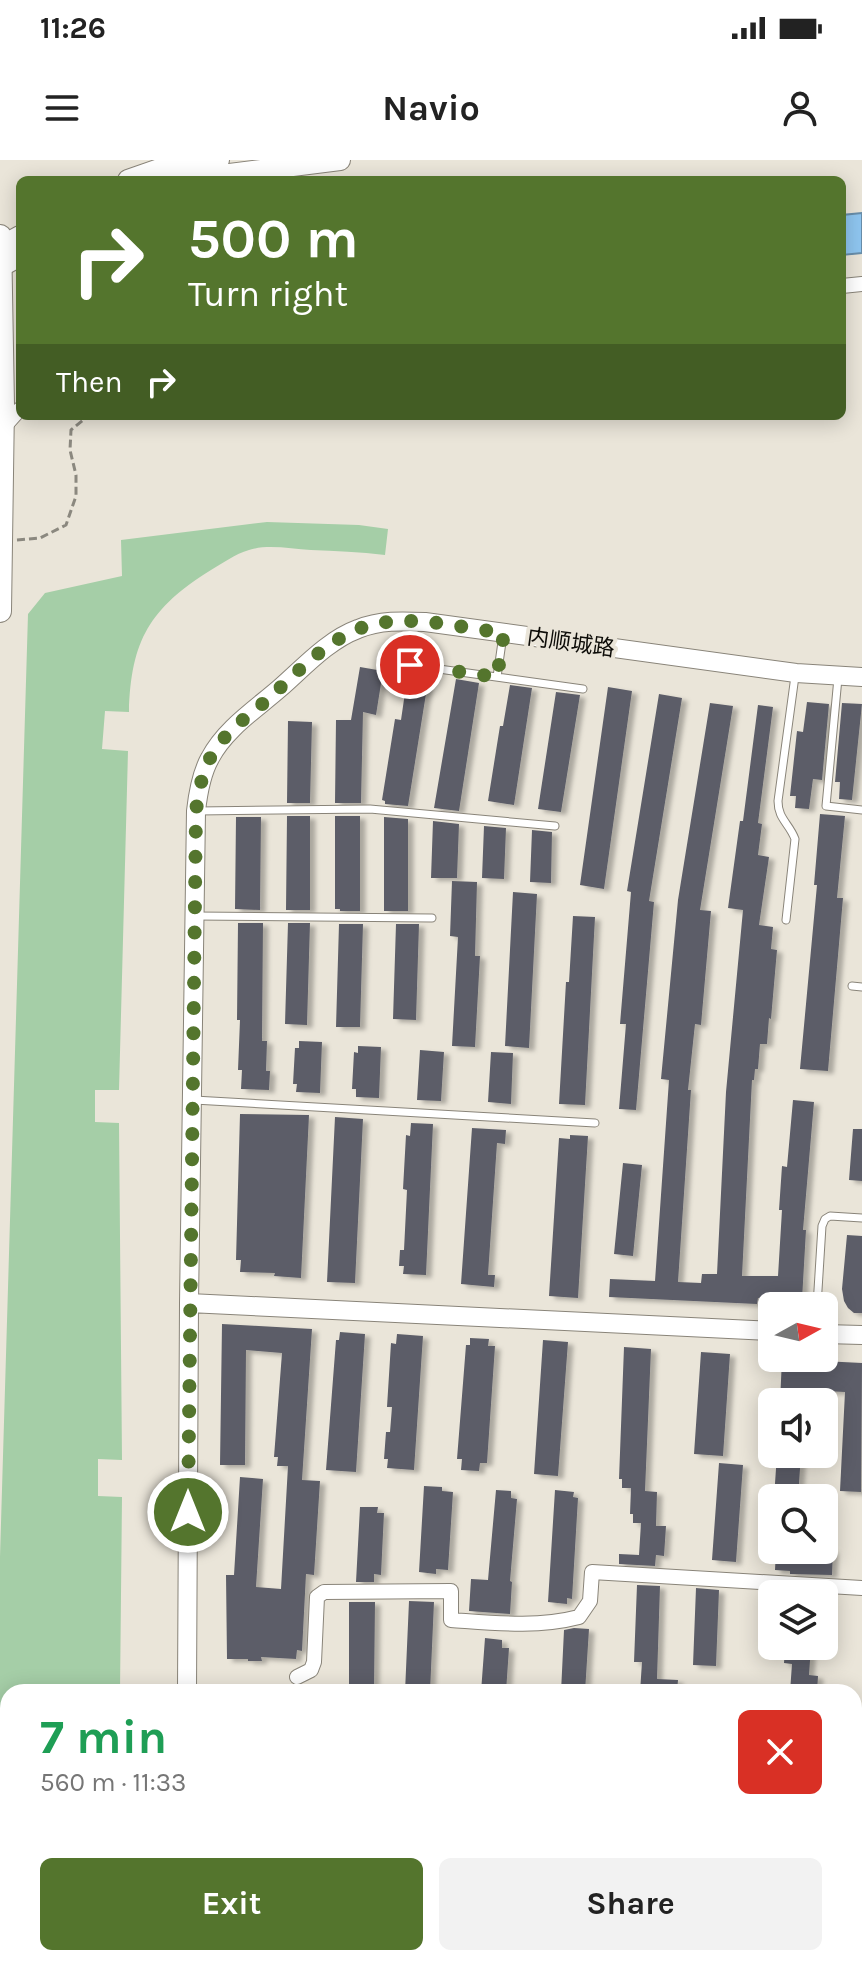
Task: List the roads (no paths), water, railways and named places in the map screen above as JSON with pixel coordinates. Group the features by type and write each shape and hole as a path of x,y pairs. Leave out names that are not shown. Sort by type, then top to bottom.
{"main road":[{"path":"139,176 165,167 219,160"},
{"path":"214,176 340,160"},
{"path":"0,236 4,257 2,336 12,407 3,428 0,611"}],"street":[{"name":"内顺城路","path":"187,1684 196,811 199,789 209,759 223,740 320,653 356,629 389,622 425,622 796,673 862,677"},
{"path":"189,1303 758,1330"},
{"path":"838,1334 862,1335"},
{"path":"297,1677 311,1670 314,1662 317,1597 324,1592 451,1591 451,1620 509,1625 579,1617 590,1601 592,1572 862,1588"}],"lane":[{"path":"497,677 504,633"},
{"path":"410,665 583,689"},
{"path":"786,920 795,839 792,830 780,817 778,801 796,673"},
{"path":"838,676 826,806 862,810"},
{"path":"196,811 370,809 555,826"},
{"path":"195,916 432,918"},
{"path":"852,986 862,987"},
{"path":"192,1100 595,1123"},
{"path":"818,1292 825,1219 830,1216 862,1218"}],"water":[{"path":"862,213 862,253 846,255 846,215"}]}
